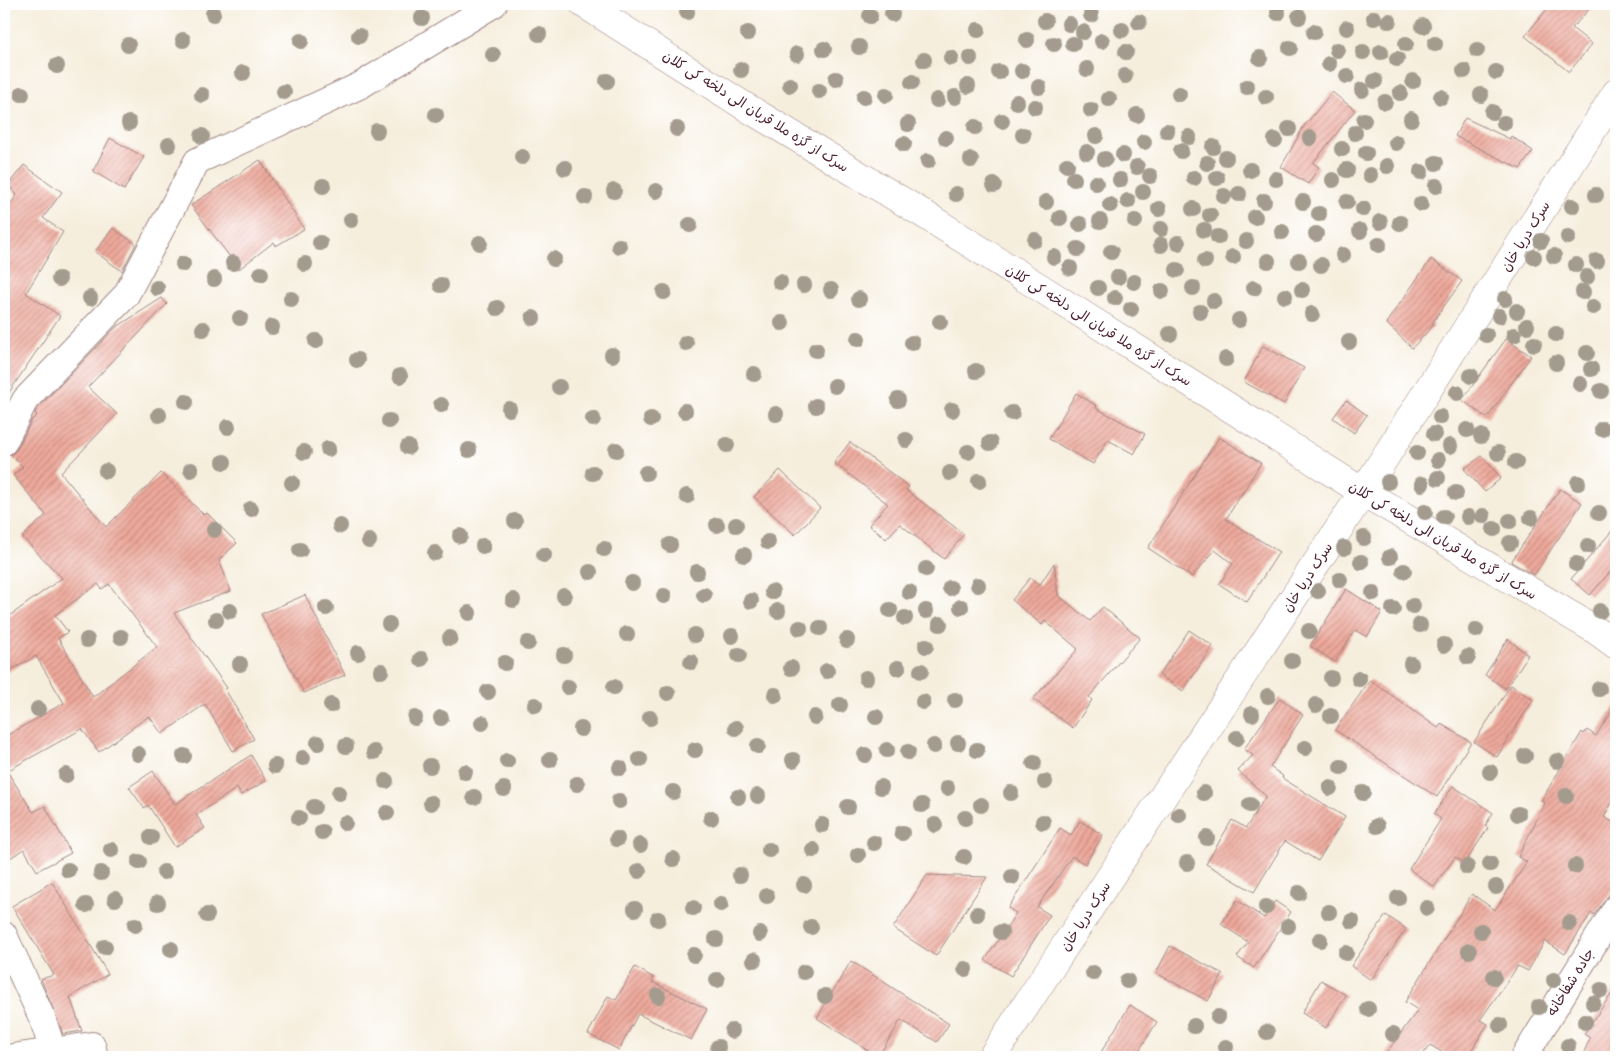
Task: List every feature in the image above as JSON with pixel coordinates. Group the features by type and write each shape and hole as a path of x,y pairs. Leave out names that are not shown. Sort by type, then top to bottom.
{"street":[{"path":"4,442 25,400 126,295 197,161 361,85 494,4"},
{"name":"سرک از گزه ملا قربان الی دلخه کی کلان","path":"584,4 746,107 930,218 1363,492 1594,629 1616,645"},
{"name":"سرک دریا خان","path":"992,1057 1363,492 1616,93"},
{"name":"جاده شفاخانه","path":"1524,1057 1616,908"},
{"path":"4,935 43,1020 53,1051"},
{"path":"12,1057 92,1045 95,1057"}],"building":[{"path":"1551,4 1594,4 1572,28 1592,44 1569,72 1525,36"},
{"path":"1332,92 1355,110 1313,163 1319,167 1308,184 1281,167 1304,126"},
{"path":"1465,118 1510,139 1511,136 1533,151 1520,169 1455,136"},
{"path":"110,138 144,157 124,190 93,171"},
{"path":"260,160 304,229 276,246 274,242 239,269 191,205"},
{"path":"24,165 62,192 43,218 63,232 26,293 60,316 4,400 4,213 17,195 8,185"},
{"path":"113,228 136,244 122,271 95,252"},
{"path":"1431,259 1462,281 1432,323 1434,325 1412,348 1386,323"},
{"path":"162,298 167,304 88,387 117,414 61,473 106,527 161,473 204,515 207,513 237,543 219,560 231,591 174,613 227,688 225,689 254,739 233,751 205,704 162,734 149,716 99,752 82,729 7,771 33,812 45,806 71,853 37,871 24,849 4,862 4,737 64,703 36,656 4,674 4,620 62,578 22,537 46,515 13,475 23,467 11,455 17,449 32,420 37,415 35,413 37,409 115,328","holes":["98,584 102,589 109,584 157,647 93,697 58,638 68,632 55,615"]},
{"path":"1506,339 1531,356 1487,418 1462,400"},
{"path":"1263,346 1304,368 1284,404 1244,382"},
{"path":"1076,393 1097,406 1096,408 1145,434 1134,454 1108,440 1093,464 1049,439"},
{"path":"1346,400 1367,415 1354,433 1333,418"},
{"path":"1219,437 1261,463 1226,519 1279,552 1247,602 1219,584 1233,564 1215,550 1192,577 1148,548"},
{"path":"850,442 909,487 906,490 964,534 944,559 900,524 886,539 869,525 888,504 834,463"},
{"path":"1482,456 1501,478 1485,492 1464,469"},
{"path":"780,470 820,508 795,535 754,497"},
{"path":"1560,489 1582,503 1534,575 1511,562"},
{"path":"1616,526 1616,565 1590,595 1571,579"},
{"path":"1054,563 1058,595 1090,621 1103,607 1140,638 1089,697 1092,700 1073,728 1033,699 1078,649 1045,621 1042,625 1012,600 1030,578 1039,586"},
{"path":"1346,589 1382,612 1367,637 1355,630 1335,662 1310,646"},
{"path":"305,595 345,675 304,693 261,614"},
{"path":"1189,630 1213,646 1183,691 1159,675"},
{"path":"1508,639 1528,655 1506,689 1485,675"},
{"path":"1370,680 1438,728 1441,724 1471,742 1437,797 1335,730"},
{"path":"1511,685 1533,700 1497,757 1474,742"},
{"path":"1280,698 1303,715 1270,767 1283,776 1282,778 1345,817 1318,861 1285,841 1254,892 1206,864 1232,820 1246,828 1266,796 1238,771 1253,755 1244,749"},
{"path":"1616,704 1616,795 1604,817 1616,824 1616,882 1609,895 1594,915 1591,913 1565,954 1545,941 1528,971 1518,966 1480,1020 1488,1024 1467,1057 1450,1057 1430,1045 1421,1057 1383,1057 1418,1010 1405,1002 1472,894 1495,910 1527,862 1518,857 1545,803 1541,801 1582,732 1584,734 1587,730 1596,736"},
{"path":"251,755 266,781 241,795 237,788 196,815 205,828 175,847 148,805 144,808 129,787 153,771 175,804"},
{"path":"1453,786 1493,813 1485,826 1488,828 1465,863 1455,857 1434,887 1409,869 1441,819 1434,814"},
{"path":"1080,821 1103,835 1085,864 1072,856 1037,907 1050,915 1011,976 985,960 1016,913 1008,908 1060,828 1071,835"},
{"path":"927,875 987,877 936,956 893,928"},
{"path":"52,882 108,974 70,997 82,1031 63,1034 41,979 54,975 12,906"},
{"path":"1237,900 1264,918 1275,901 1291,912 1254,968 1237,957 1248,942 1221,924"},
{"path":"1386,915 1406,929 1371,980 1351,966"},
{"path":"1170,946 1223,974 1208,1001 1156,973"},
{"path":"851,961 949,1024 937,1042 901,1020 878,1057 817,1018"},
{"path":"635,967 654,978 652,982 707,1009 691,1040 638,1014 619,1050 588,1034 608,996 616,1000"},
{"path":"1321,980 1346,995 1326,1028 1302,1013"},
{"path":"1616,987 1616,1057 1582,1057 1590,1038 1584,1034"},
{"path":"1130,1005 1157,1022 1135,1057 1098,1057"}]}
